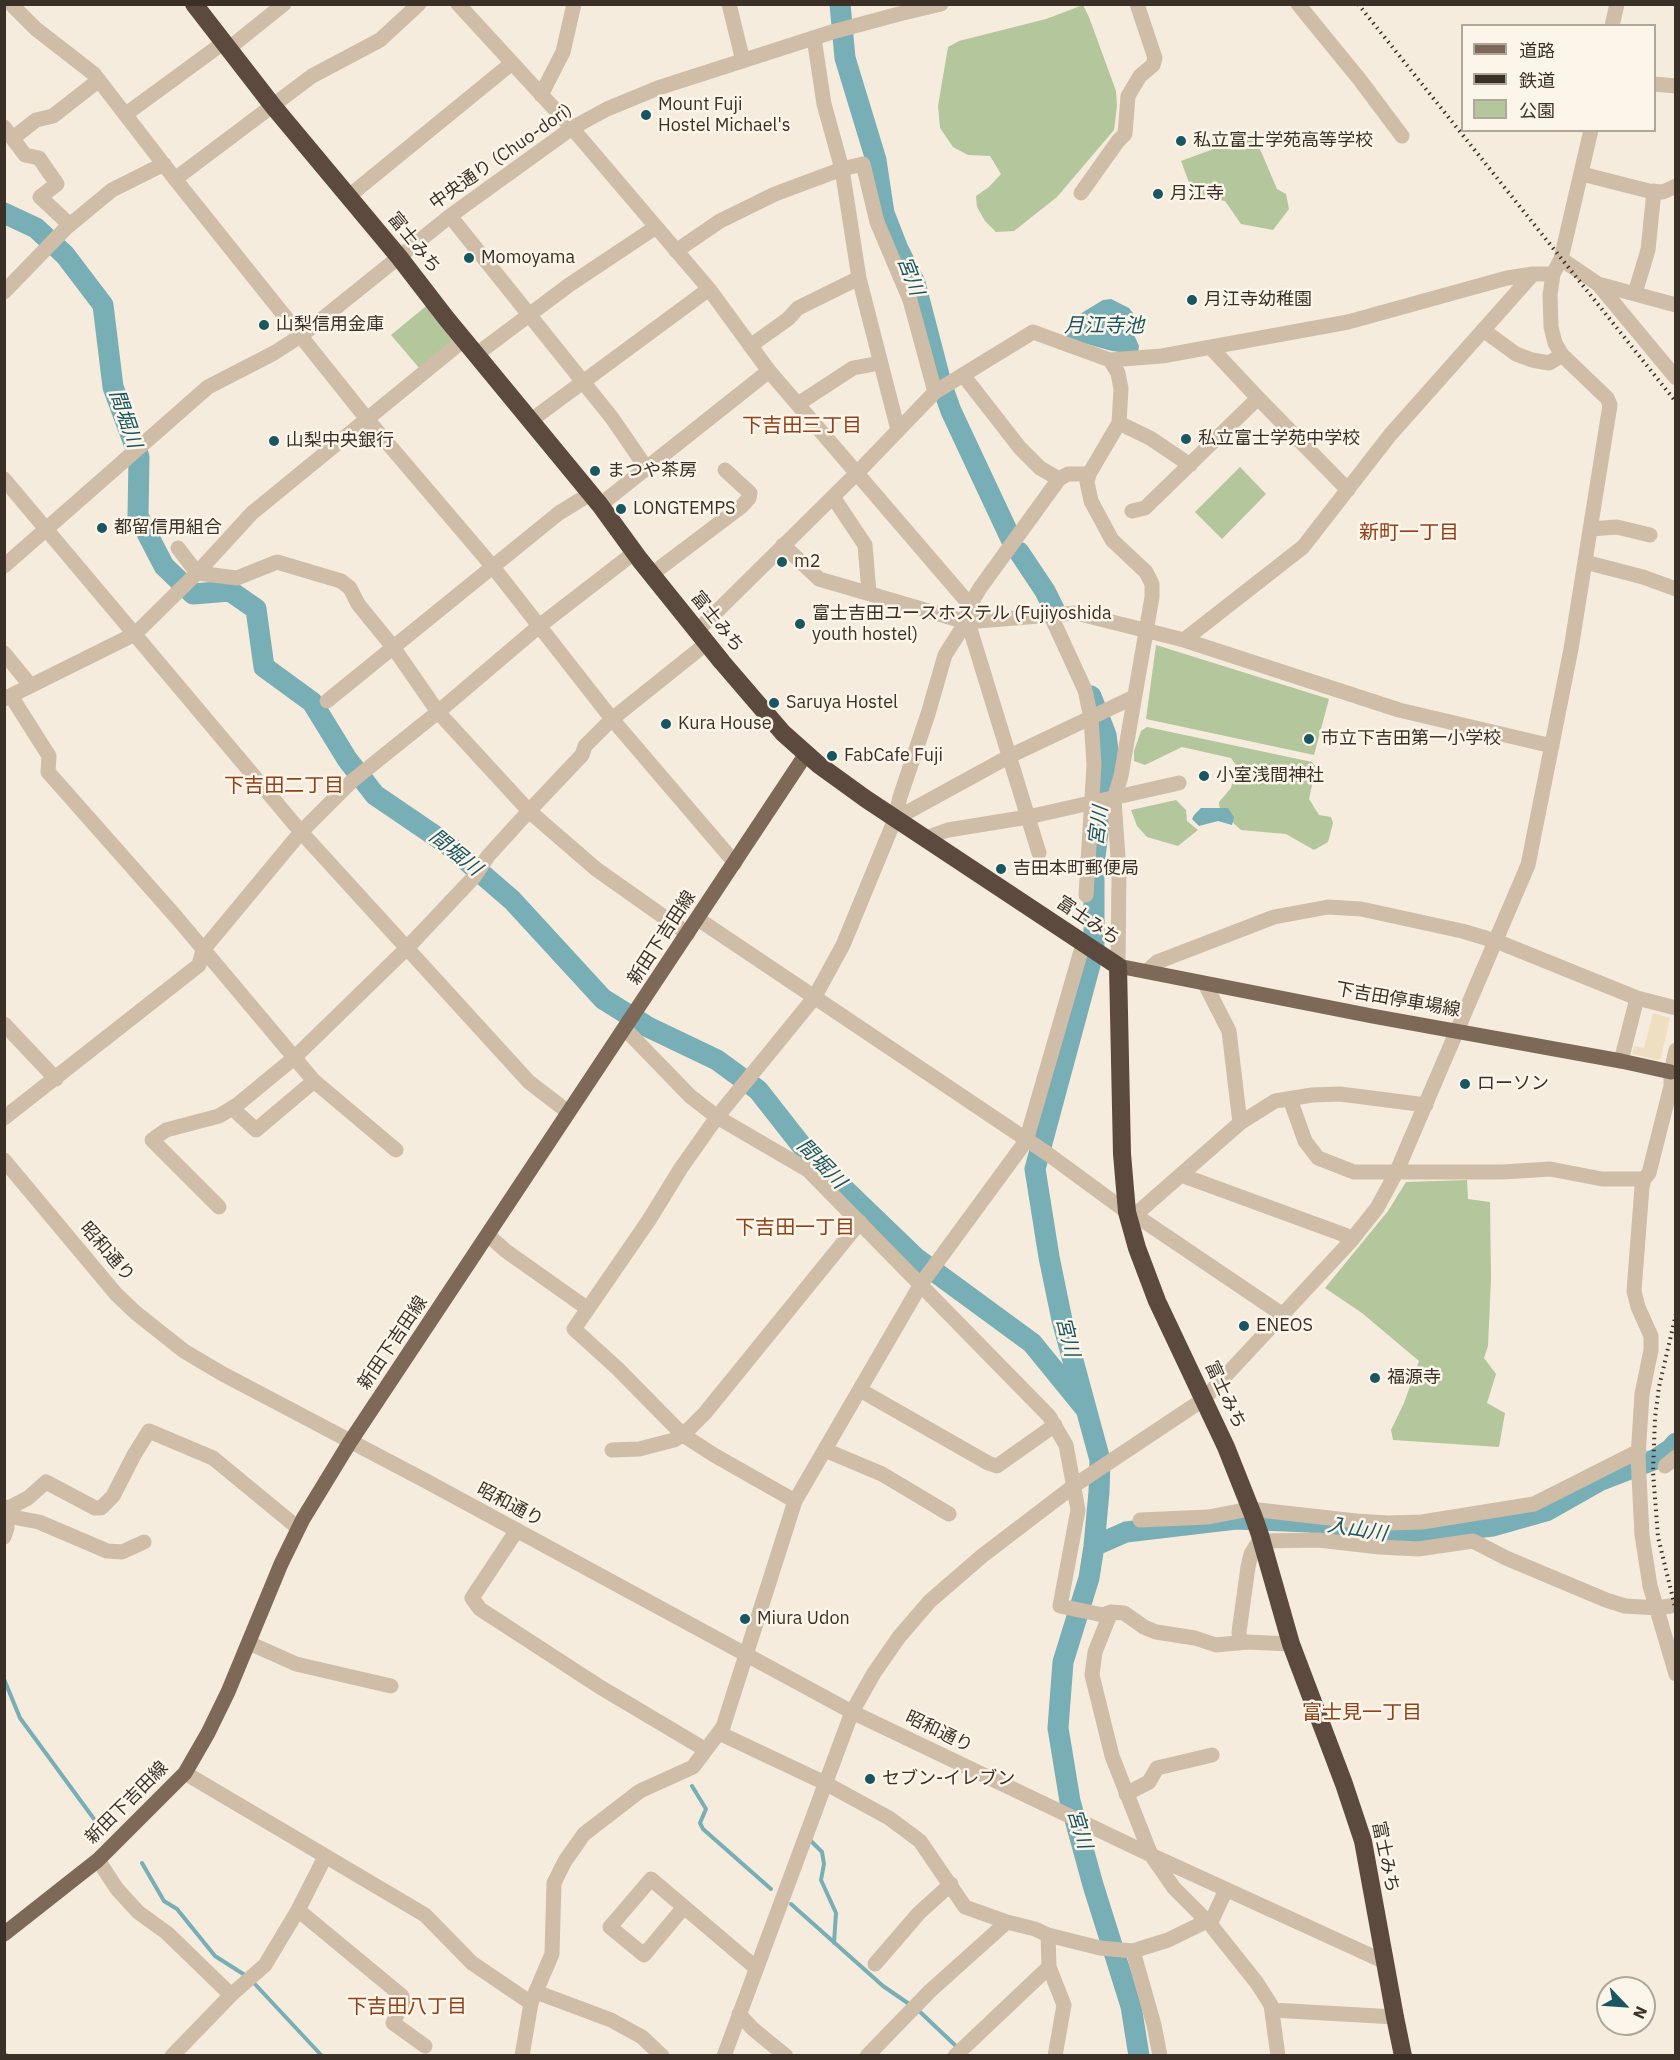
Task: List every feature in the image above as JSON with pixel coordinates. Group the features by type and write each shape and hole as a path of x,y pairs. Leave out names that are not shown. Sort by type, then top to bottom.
{"highway":[{"name":"富士みち","path":"194,4 273,106 399,257 595,500 702,637 783,733 819,765 895,819 1113,963 1122,1154 1137,1248 1157,1301 1226,1447 1252,1512 1291,1644 1363,1841 1403,2055"}],"main road":[{"name":"新田下吉田線","path":"4,1934 98,1860 185,1773 208,1733 298,1528 351,1442 806,754"},
{"name":"下吉田停車場線","path":"1113,963 1205,984 1671,1072"}],"street":[{"path":"11,4 36,29 94,74 175,179 367,418 493,567 612,719 735,863"},
{"path":"126,114 284,4"},
{"path":"175,179 312,76 380,40 419,4"},
{"path":"458,4 572,128 709,289 769,371 970,606"},
{"path":"541,95 562,52 574,4"},
{"path":"729,4 743,61"},
{"name":"中央通り (Chuo-dori)","path":"4,566 208,387 274,353 302,335 450,216 572,128 608,109 658,88 832,32 941,4"},
{"path":"1081,192 1125,134 1128,96 1140,76 1153,65 1155,58 1137,4"},
{"path":"1298,4 1402,136"},
{"path":"1612,24 1617,4"},
{"path":"814,39 824,104 842,169 859,278 898,430"},
{"path":"349,196 512,63"},
{"path":"68,226 40,197 57,183 39,158 25,155 9,133 36,120 53,116 99,80"},
{"path":"1656,84 1676,86"},
{"path":"724,2055 852,1712 874,1673 899,1637 930,1601 982,1556 1075,1485 1204,1399 1353,1238 1377,1208 1396,1173 1528,865 1571,649 1610,405 1607,398 1562,355 1555,343 1551,327 1550,295 1553,274 1561,259 1591,132"},
{"path":"4,292 68,226 111,190 164,164"},
{"path":"676,251 738,211 775,194 842,169 863,164 877,222 910,300 936,392"},
{"path":"1582,174 1654,191 1663,192 1676,186"},
{"path":"1635,293 1648,250 1654,191"},
{"path":"450,216 612,418 647,469"},
{"path":"477,354 569,285 656,227"},
{"path":"1561,259 1584,272 1598,284 1676,378"},
{"path":"1184,640 1303,547 1390,435 1533,274"},
{"path":"219,1207 152,1140 166,1130 219,1116 294,1058 407,948 474,877 488,856 582,755 585,746 702,637 783,545 936,392 1033,332 1110,360 1162,356 1348,322 1507,278 1553,274"},
{"path":"750,346 788,319 798,308 859,278"},
{"path":"1598,284 1676,305"},
{"path":"530,421 709,289"},
{"path":"1483,330 1516,354 1532,360 1549,363 1562,355"},
{"path":"396,1150 314,1081 177,918 48,772 50,756 8,697 135,634 252,513 465,339"},
{"path":"1211,348 1348,490"},
{"path":"1110,360 1118,373 1121,389 1119,423 1089,474 1087,482 1091,501 1112,540 1146,572 1152,584 1152,597 1121,776 1114,799 1119,872 1113,963"},
{"path":"798,404 853,368 880,363"},
{"path":"327,701 559,513 595,500 647,469 769,371"},
{"path":"958,378 1020,448 1040,468 1059,479"},
{"path":"1132,511 1145,508 1258,399"},
{"path":"1119,423 1150,438 1190,465"},
{"path":"652,574 742,506 749,498 750,493 725,470"},
{"path":"795,1501 683,1435 617,1368 574,1329 717,1117 748,1082 814,998 843,945 895,819 945,655 966,622 970,606 980,588 1059,479 1068,474 1089,474"},
{"path":"4,479 301,832 529,1082 568,1112"},
{"path":"833,497 865,545 868,592"},
{"path":"1590,529 1617,527 1650,535"},
{"path":"783,545 819,579 966,622 1076,613 1184,640 1399,710 1552,746"},
{"path":"178,548 188,581"},
{"path":"4,1118 199,964 203,950 301,832 352,781 538,627 635,552"},
{"path":"188,581 237,578 277,562 341,581 350,588 358,604 393,647 438,712 529,811 596,869 688,934"},
{"path":"1585,562 1643,577 1676,589"},
{"path":"1050,614 1085,690 1091,718 1094,765 1086,895"},
{"path":"966,622 1039,853"},
{"path":"4,653 31,686"},
{"path":"895,819 1010,756 1134,697"},
{"path":"926,838 948,830 1092,804 1179,783"},
{"path":"1147,971 1157,962 1274,917 1328,908 1360,909 1462,931 1496,941 1637,998 1676,1008"},
{"path":"698,919 1048,1154 1131,1214 1282,1315"},
{"path":"522,2055 533,1997 552,1954 554,1883 565,1861 584,1834 640,1791 693,1767 723,1726 795,1501 928,1275 1028,1142 1085,945"},
{"path":"1205,984 1229,1031 1240,1123"},
{"path":"1621,1061 1637,998"},
{"path":"629,1023 690,1096 717,1117 808,1170 860,1222 928,1275 1049,1416 1066,1445 1078,1510 1060,1606 1107,1613 1124,1613 1144,1627 1156,1632 1196,1638 1216,1645 1291,1644"},
{"path":"4,1024 56,1079"},
{"path":"1676,1050 1671,1072 1671,1086 1648,1173 1644,1179 1634,1292 1651,1336 1651,1350 1642,1394 1638,1460 1642,1535 1650,1586 1676,1674"},
{"path":"232,1108 256,1130 314,1081"},
{"path":"1131,1214 1181,1175 1240,1123 1275,1101 1312,1095 1341,1094 1426,1105"},
{"path":"1290,1099 1305,1141 1318,1158 1354,1172 1503,1172 1550,1168 1602,1179 1644,1179"},
{"name":"昭和通り","path":"4,1160 116,1294 158,1332 220,1373 517,1530 852,1712 1151,1855"},
{"path":"1181,1175 1353,1238"},
{"path":"612,1450 639,1449 674,1440 683,1435 705,1413 860,1222"},
{"path":"488,1235 506,1251 588,1309"},
{"path":"860,1390 997,1466 1055,1425"},
{"path":"6,1510 28,1498 46,1482 95,1508 101,1508 113,1496 149,1431 213,1458 298,1528"},
{"path":"825,1450 882,1474 950,1514"},
{"path":"1140,1520 1208,1517 1252,1512 1388,1523 1422,1522 1534,1504 1638,1460"},
{"path":"4,1537 6,1510"},
{"path":"6,1510 107,1551 122,1552 144,1542"},
{"path":"1466,1516 1472,1539"},
{"path":"517,1530 472,1598 480,1610 600,1687 706,1750"},
{"path":"1240,1643 1239,1632 1248,1567 1255,1545 1261,1538 1318,1540 1418,1549 1472,1539 1506,1558 1606,1600 1625,1606 1658,1608 1676,1605"},
{"path":"1107,1613 1095,1652 1092,1675 1112,1756 1126,1794 1151,1855 1174,1887 1208,1923 1257,1983 1272,2006 1278,2055"},
{"path":"249,1643 296,1664 391,1686"},
{"path":"719,1733 825,1783 889,1818 920,1841 965,1906 1048,1935 1100,1948 1132,1951 1168,1940 1208,1923 1226,1890"},
{"path":"1126,1794 1149,1782 1157,1768 1212,1755"},
{"path":"185,1773 424,1915 472,1964 533,1997 611,2020 642,2037 662,2055"},
{"path":"1151,1855 1385,1962"},
{"path":"172,2055 231,1995 265,1965 298,1910 325,1857"},
{"path":"98,1860 117,1889 138,1912 167,1933 231,1995"},
{"path":"684,1907 644,1955 610,1927 651,1879 756,1968"},
{"path":"875,1964 919,1913 951,1884"},
{"path":"298,1910 402,1996 404,2001 393,2023 425,2046"},
{"path":"876,2052 914,2007 1007,1922"},
{"path":"1048,1935 1049,1967 1064,2005 1055,2055"},
{"path":"1132,1951 1154,2025 1160,2055"},
{"path":"955,2055 1049,1967"},
{"path":"1272,2010 1395,2017"},
{"path":"739,2014 753,2029 786,2055"}],"green space":[{"path":"1083,5 1116,91 1114,130 1057,197 1014,231 996,232 985,221 977,207 976,196 989,187 1001,174 990,156 968,155 953,147 940,128 938,106 948,47 959,41 1046,19"},
{"path":"1246,137 1257,142 1277,189 1286,194 1289,209 1273,230 1241,224 1225,201 1201,196 1190,185 1181,161"},
{"path":"431,302 458,337 420,369 391,335"},
{"path":"1240,467 1266,494 1222,539 1195,512"},
{"path":"1156,645 1329,699 1314,755 1146,719"},
{"path":"1147,727 1312,762 1316,767 1309,799 1319,815 1331,817 1333,823 1328,842 1314,850 1286,834 1241,830 1230,820 1221,821 1219,802 1231,788 1237,767 1231,758 1182,747 1145,765 1134,761 1134,751 1141,731"},
{"path":"1176,800 1186,810 1187,821 1198,830 1178,846 1147,837 1137,826 1131,810"},
{"path":"1467,1180 1468,1199 1490,1202 1491,1279 1488,1346 1484,1358 1496,1374 1487,1403 1505,1413 1499,1447 1393,1440 1391,1430 1404,1403 1419,1361 1362,1313 1325,1288 1388,1211 1406,1182"}],"shaded area":[{"path":"1653,1013 1670,1018 1659,1060 1632,1054 1634,1046 1644,1048"}],"water":[{"name":"月江寺池","path":"1111,299 1129,308 1133,313 1127,327 1139,346 1136,354 1112,351 1065,338 1064,334 1075,317 1103,300"},
{"path":"1201,808 1228,808 1234,817 1232,825 1218,821 1199,826 1192,819"}],"waterway":[{"name":"宮川","path":"840,4 845,58 876,160 884,213 915,283 941,383 951,411 1011,539"},
{"name":"間堀川","path":"4,213 36,228 65,255 103,305 113,387 139,457 138,516 164,566 193,594 230,591 256,609 264,667 312,702 347,759 375,795 447,844 512,900 603,999 648,1027 717,1060 758,1090 809,1155 916,1258 1032,1343 1085,1408"},
{"name":"宮川","path":"1019,552 1054,609"},
{"name":"宮川","path":"1091,696 1106,735 1108,750 1094,865 1094,950 1035,1169 1062,1320 1100,1460 1094,1546 1089,1578 1063,1662 1058,1728 1070,1801 1093,1885 1131,2006 1139,2056"},
{"name":"入山川","path":"1094,1546 1126,1532 1236,1519 1309,1522 1392,1537 1493,1526 1546,1511 1599,1481 1656,1459 1676,1443"},
{"path":"4,1679 20,1718 105,1834"},
{"path":"692,1786 706,1809 700,1823 703,1829 771,1889"},
{"path":"811,1841 822,1852 824,1864 821,1880 836,1913 834,1943"},
{"path":"142,1863 164,1901 177,1909 215,1956 248,1977"},
{"path":"791,1904 883,1986 912,2006"},
{"path":"253,1982 322,2056"},
{"path":"918,2010 957,2047"},
{"path":"4,2054 8,2056"}],"railway":[{"path":"1358,4 1676,402"},
{"path":"1676,1314 1659,1387 1655,1418 1653,1472 1658,1537 1676,1611"}],"place":[{"name":"Mount Fuji Hostel Michael's","path":"646,115"},
{"name":"私立富士学苑高等学校","path":"1181,141"},
{"name":"月江寺","path":"1158,194"},
{"name":"Momoyama","path":"469,258"},
{"name":"月江寺幼稚園","path":"1192,300"},
{"name":"山梨信用金庫","path":"264,325"},
{"name":"私立富士学苑中学校","path":"1186,439"},
{"name":"山梨中央銀行","path":"274,441"},
{"name":"まつや茶房","path":"595,471"},
{"name":"LONGTEMPS","path":"621,509"},
{"name":"都留信用組合","path":"102,528"},
{"name":"m2","path":"782,562"},
{"name":"富士吉田ユースホステル (Fujiyoshida youth hostel)","path":"800,624"},
{"name":"Saruya Hostel","path":"774,703"},
{"name":"Kura House","path":"666,724"},
{"name":"市立下吉田第一小学校","path":"1309,739"},
{"name":"FabCafe Fuji","path":"832,756"},
{"name":"小室浅間神社","path":"1204,776"},
{"name":"吉田本町郵便局","path":"1001,869"},
{"name":"ローソン","path":"1465,1084"},
{"name":"ENEOS","path":"1244,1326"},
{"name":"福源寺","path":"1375,1378"},
{"name":"Miura Udon","path":"745,1619"},
{"name":"セブン-イレブン","path":"870,1779"}],"district":[{"name":"下吉田三丁目","path":"802,426"},
{"name":"新町一丁目","path":"1409,533"},
{"name":"下吉田二丁目","path":"284,786"},
{"name":"下吉田一丁目","path":"795,1228"},
{"name":"富士見一丁目","path":"1362,1713"},
{"name":"下吉田八丁目","path":"407,2007"}]}
